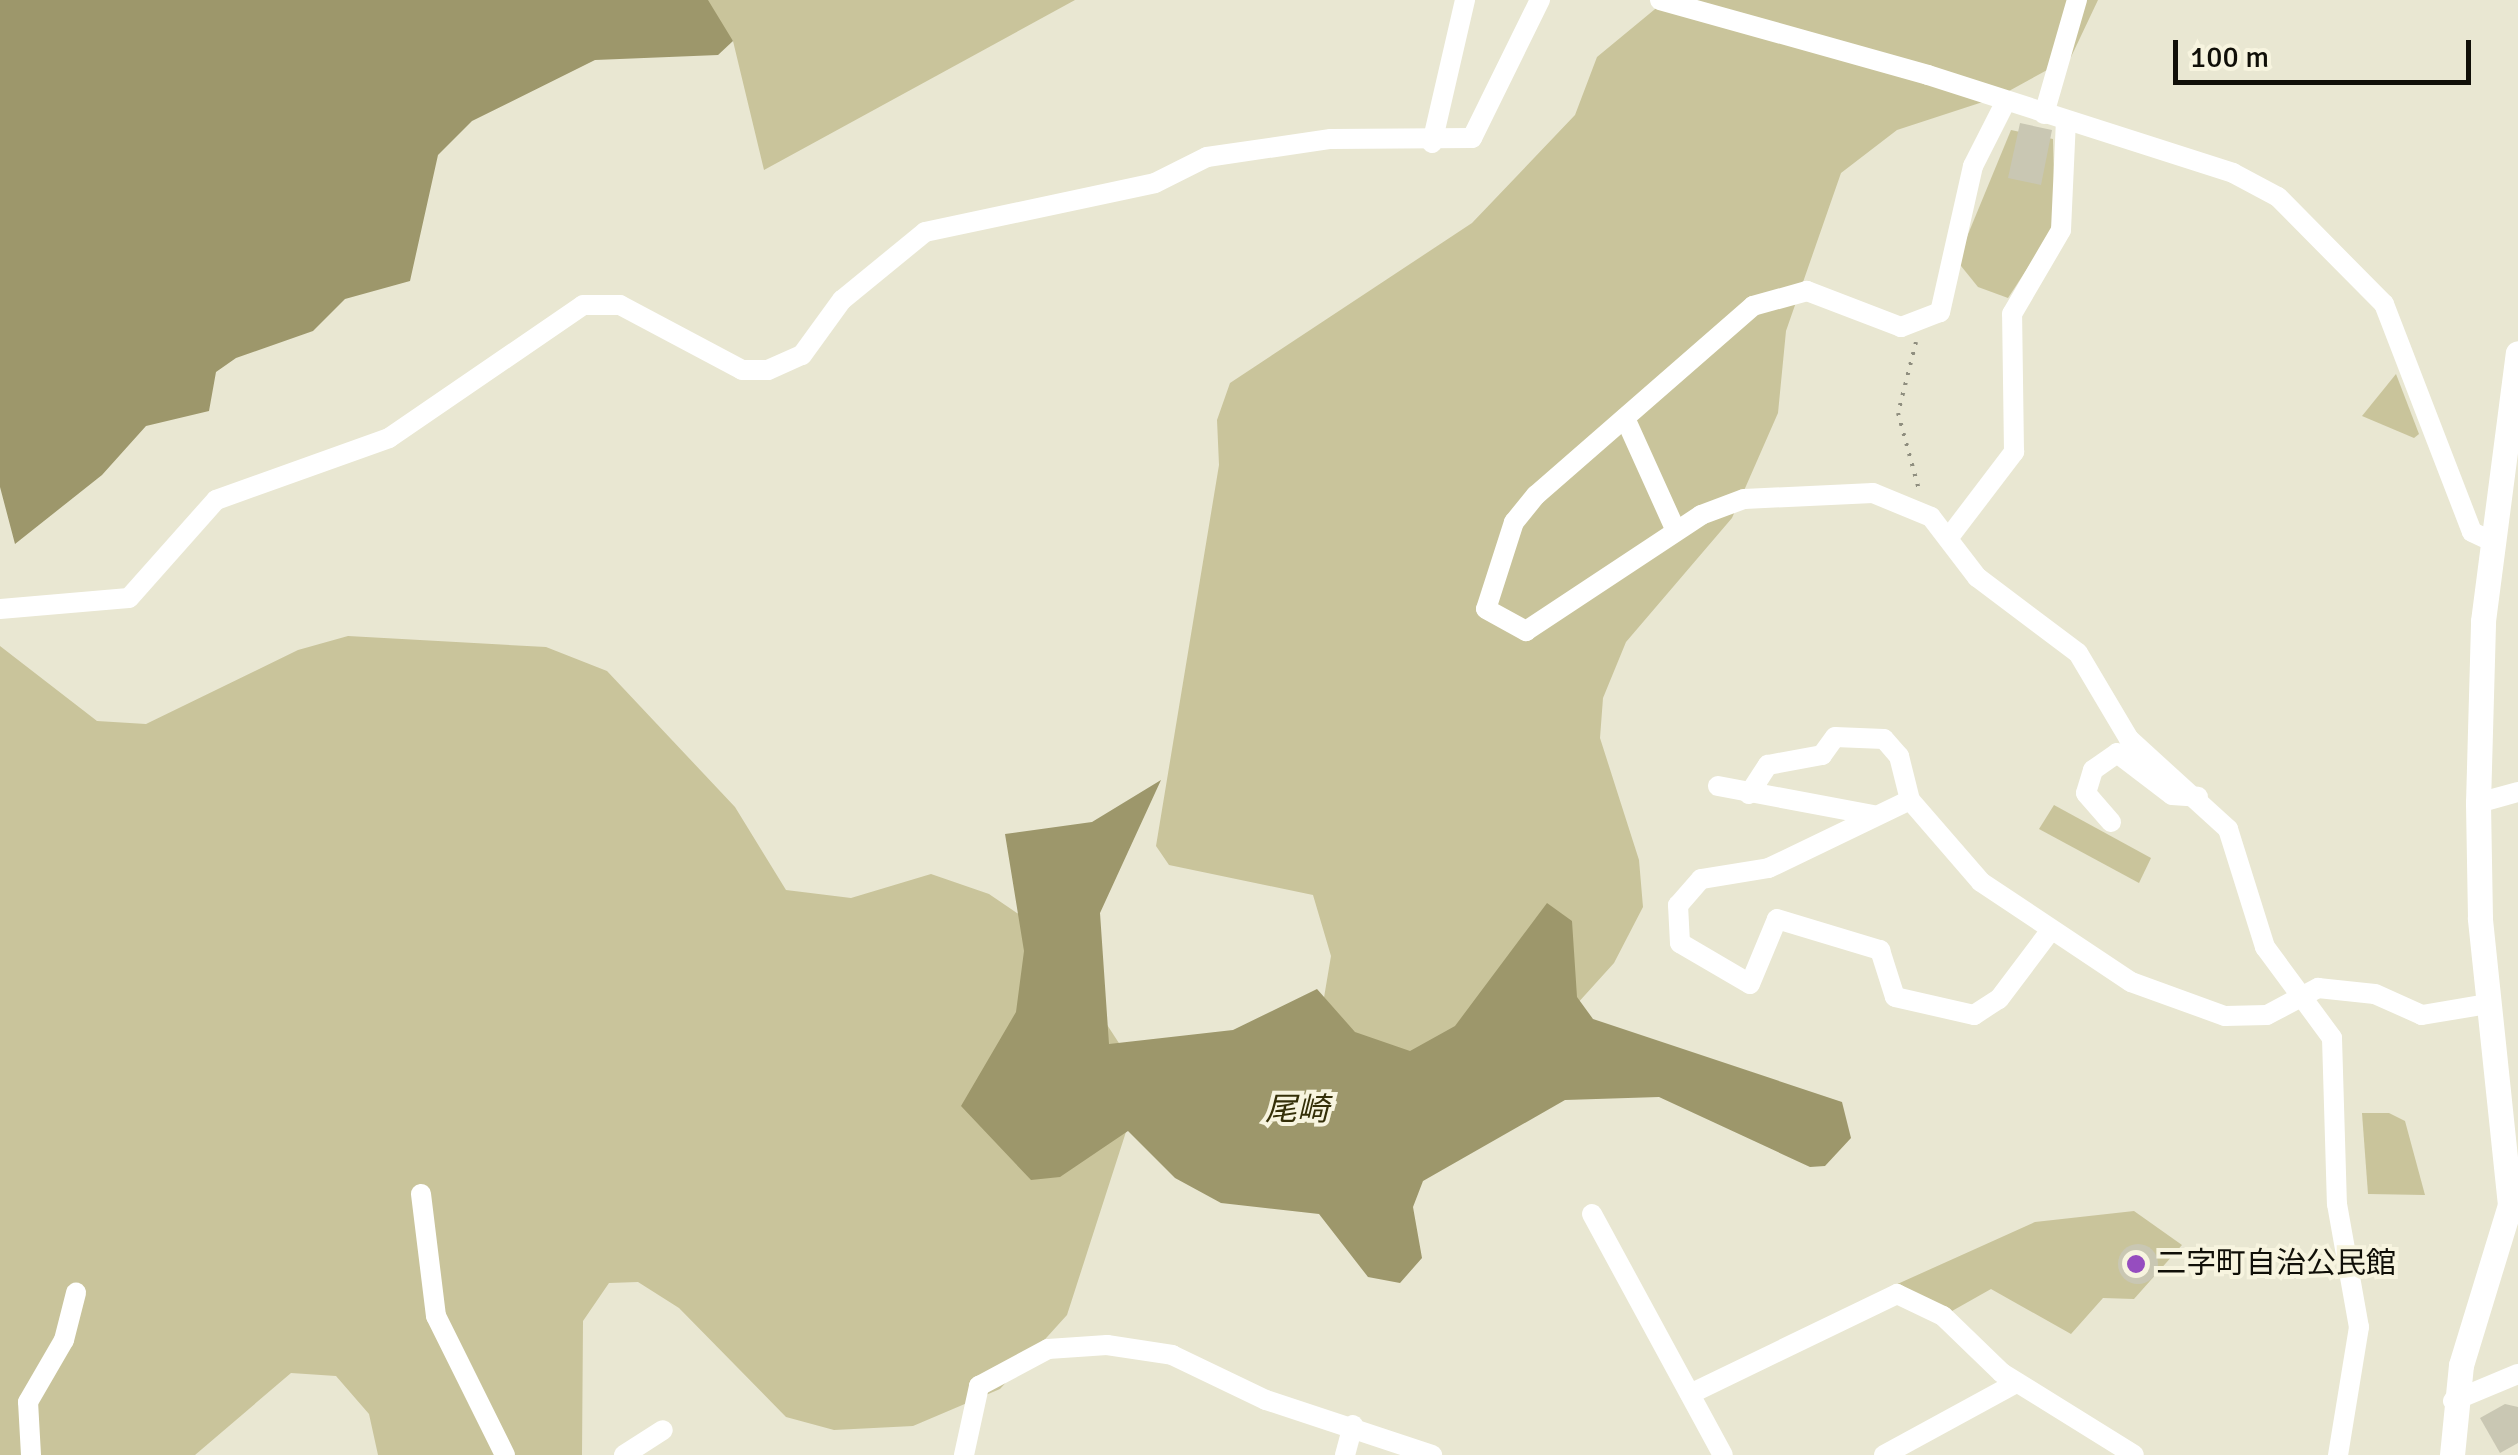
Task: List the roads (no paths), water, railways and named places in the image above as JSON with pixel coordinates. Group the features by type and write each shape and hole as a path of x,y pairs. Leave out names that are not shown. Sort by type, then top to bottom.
{"street":[{"path":"1432,143 1466,0"},
{"path":"0,609 129,598 216,500 389,438 583,305 620,306 742,370 768,370 802,354 842,300 925,232 1155,183 1207,157 1331,140 1432,143 1472,138 1540,0"},
{"path":"1660,0 2006,101 2233,173 2278,197 2370,283 2472,532 2491,541"},
{"path":"2044,114 2077,0"},
{"path":"2006,101 1973,166 1940,312 1914,327 1820,292 1768,298 1624,418 1514,522 1486,609 1526,631 1676,532 1744,499 1873,493 1920,511 1950,536 2000,598 2078,653 2129,739 2228,828 2246,909 2332,1038 2337,1204 2359,1327 2338,1455"},
{"path":"1950,536 2014,452 2012,314 2061,230 2066,121"},
{"path":"2452,1455 2454,1401 2510,1205 2488,1004 2478,803 2491,541 2518,352"},
{"path":"1624,418 1676,532"},
{"path":"1748,794 1768,765 1822,755 1844,734 1894,746 1910,800 1980,882 2048,934 2131,982 2225,1016 2267,1015 2301,994 2341,987 2422,1015 2488,1004"},
{"path":"2111,822 2086,792 2093,770 2117,753 2172,795 2198,797"},
{"path":"1718,786 1873,815"},
{"path":"2478,803 2518,792"},
{"path":"1910,800 1873,815 1862,828 1805,843 1769,868 1701,879 1678,905 1680,942 1750,984 1777,919 1880,950 1895,997 1974,1015 2000,999 2048,934"},
{"path":"421,1194 436,1316 505,1455"},
{"path":"1592,1214 1723,1455"},
{"path":"30,1455 28,1402 64,1340 76,1293"},
{"path":"1690,1394 1882,1294 1943,1316 2016,1383 2134,1455"},
{"path":"964,1455 979,1386 1070,1347 1172,1354 1266,1400 1352,1425 1432,1455"},
{"path":"2454,1401 2518,1374"},
{"path":"1884,1455 2016,1383"},
{"path":"1345,1455 1352,1425"},
{"path":"624,1455 663,1430"}],"water":[{"path":"0,0 708,0 733,41 718,55 595,60 472,121 438,155 410,281 345,299 313,331 236,358 216,372 209,411 146,426 102,475 15,544 0,487"},
{"name":"尾崎","path":"1161,780 1100,913 1109,1044 1233,1030 1317,989 1355,1032 1410,1051 1455,1026 1547,903 1572,921 1577,997 1593,1019 1842,1102 1851,1138 1825,1166 1810,1167 1659,1097 1565,1100 1423,1181 1413,1207 1422,1258 1400,1283 1368,1277 1319,1214 1221,1203 1175,1178 1128,1131 1060,1177 1031,1180 961,1106 1016,1012 1024,951 1005,834 1092,822"}],"place":[{"name":"二字町自治公民館","path":"2136,1264"}]}
